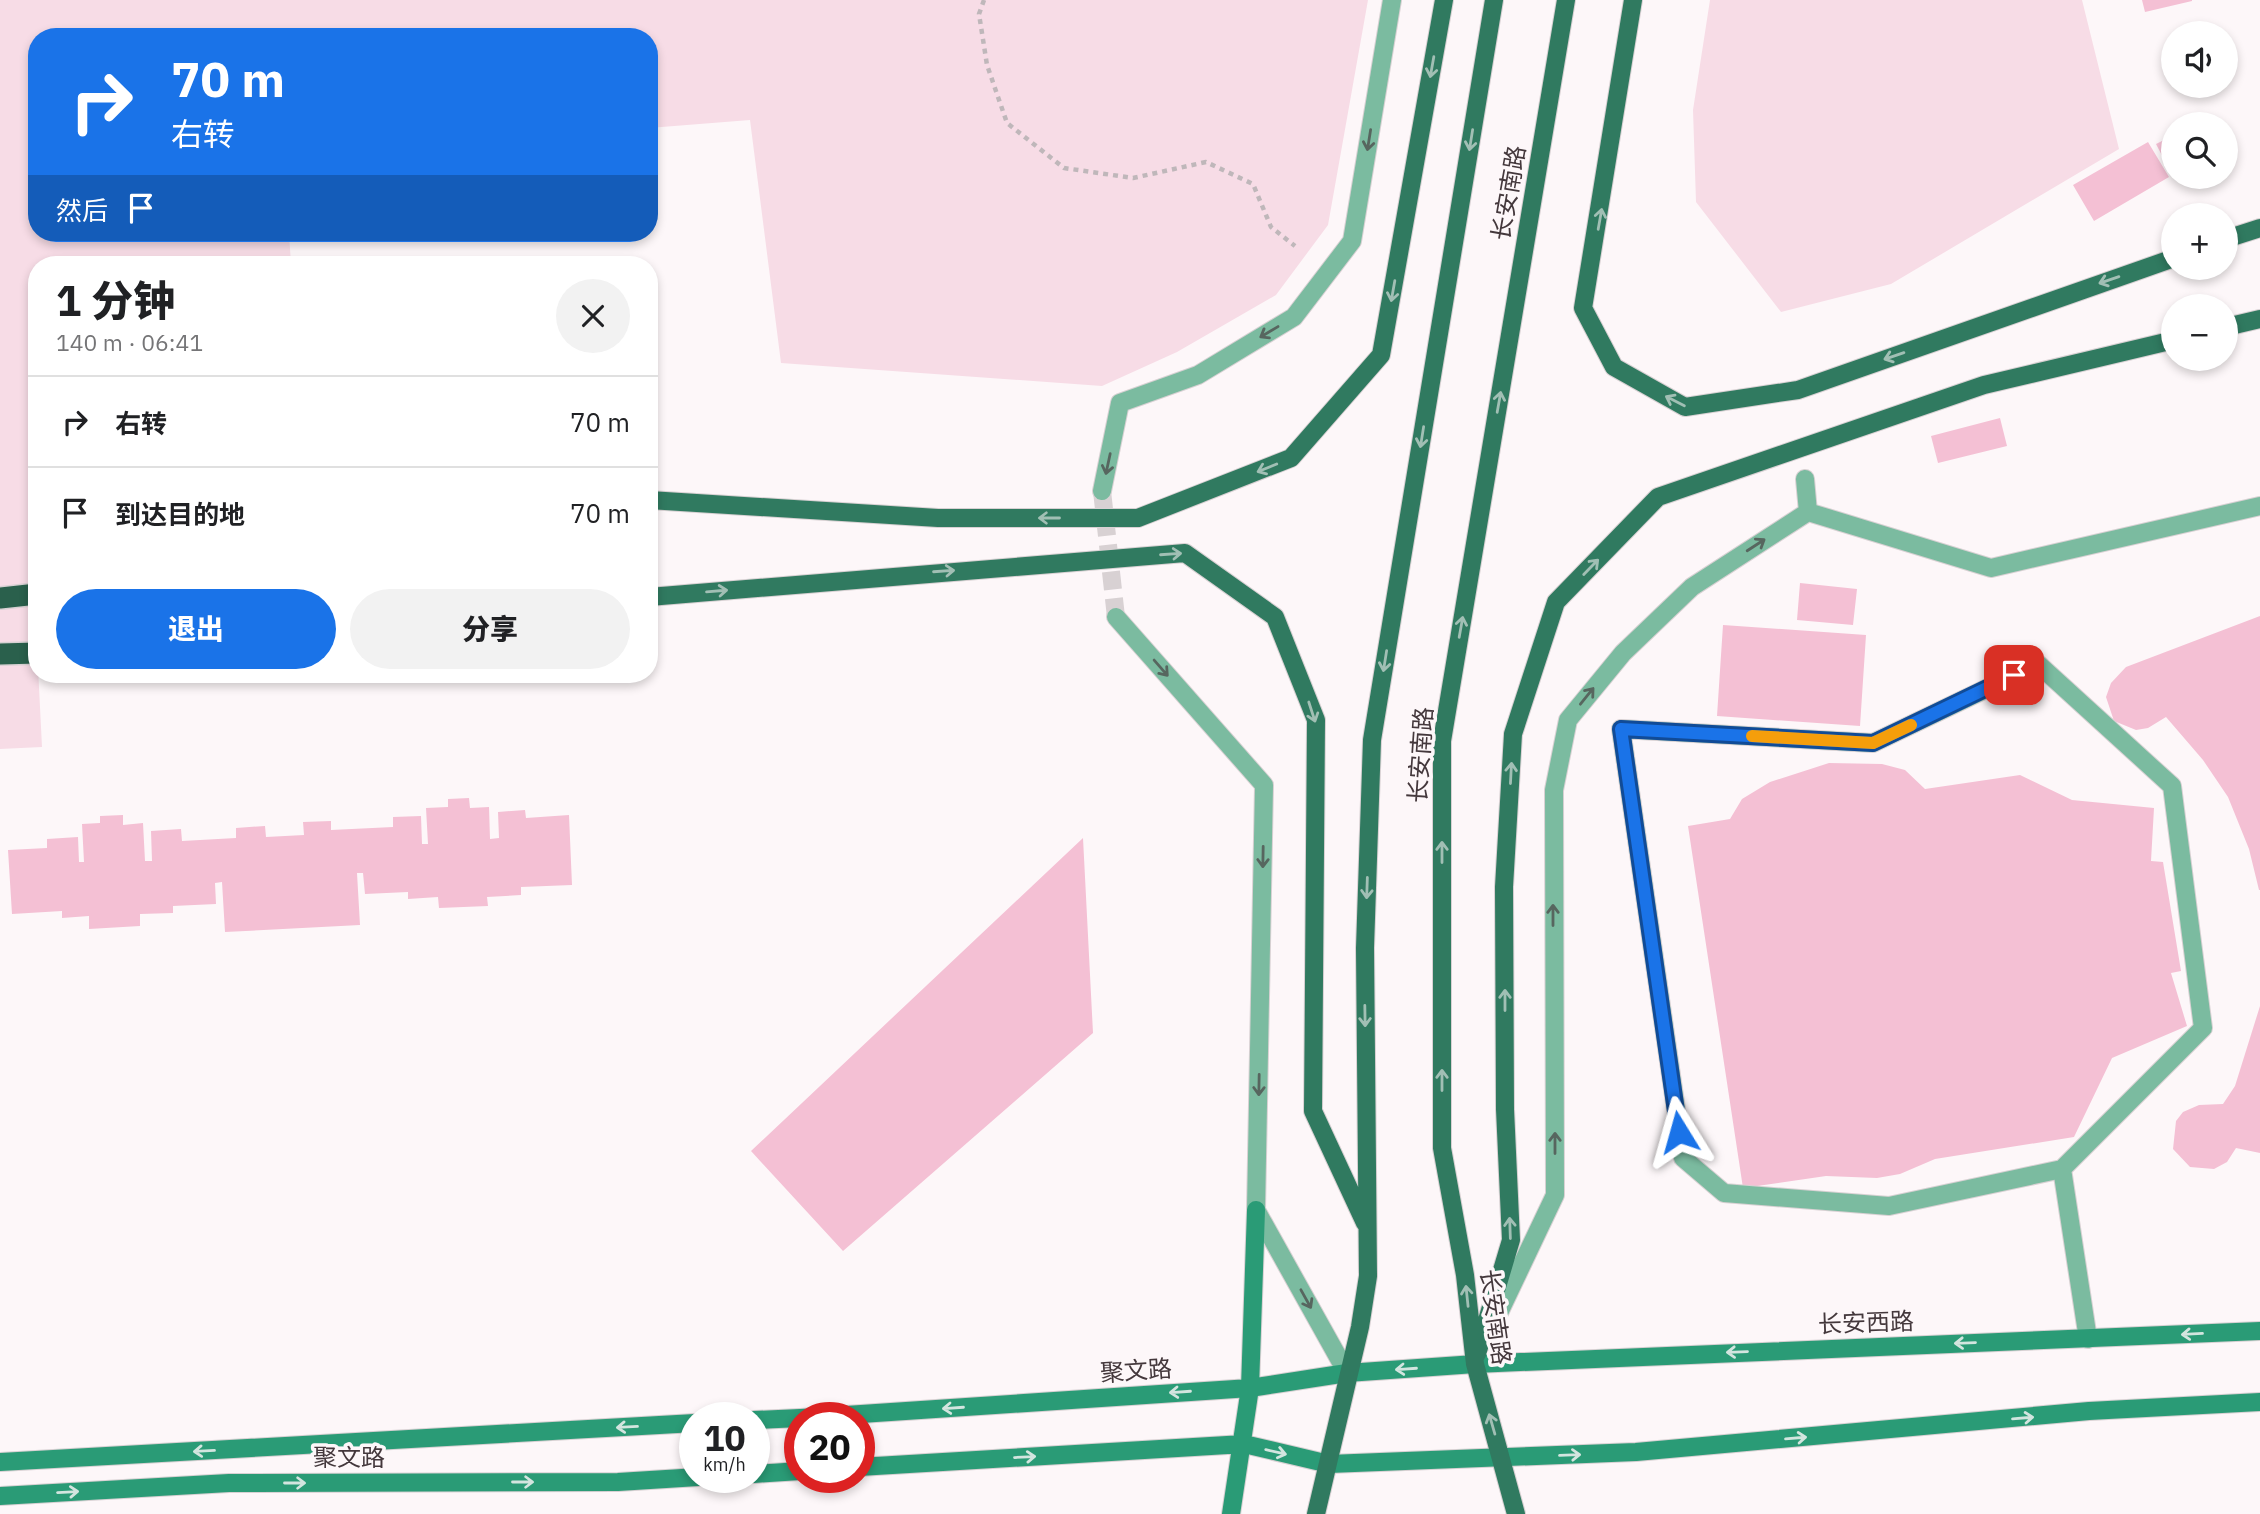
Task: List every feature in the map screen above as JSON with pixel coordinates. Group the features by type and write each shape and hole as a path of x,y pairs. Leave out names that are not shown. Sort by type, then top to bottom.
{"highway":[{"path":"0,598 28,595"},
{"path":"0,654 28,653"}],"main road":[{"path":"658,501 938,519 1138,519 1291,458 1381,355 1444,0"},
{"name":"长安南路","path":"1316,1514 1360,1327 1368,1276 1365,948 1372,740 1494,0"},
{"name":"长安南路","path":"1516,1514 1475,1364 1465,1275 1442,1148 1442,741 1566,0"},
{"path":"1633,0 1583,308 1614,366 1685,407 1798,390 2161,263"},
{"path":"2238,235 2260,228"},
{"path":"2238,324 2260,319"},
{"path":"1475,1364 1511,1240 1505,1108 1504,887 1513,734 1556,602 1658,497 1984,385 2161,343"},
{"path":"658,596 1185,553 1275,617 1316,720 1313,1111 1368,1230"}],"street":[{"path":"1102,491 1120,403 1198,375 1294,317 1352,242 1392,0"},
{"path":"1805,479 1808,512"},
{"path":"1475,1364 1555,1195 1554,790 1568,720 1623,653 1692,587 1808,512 1991,568 2260,506"},
{"path":"1116,617 1264,785 1250,1388 1244,1444 1231,1514"},
{"path":"2038,664 2172,786 2203,1028 2062,1169 1889,1206 1724,1193 1683,1158 1621,729 1873,743 2038,664"},
{"path":"2062,1169 2088,1339"},
{"path":"1256,1210 1348,1373"},
{"name":"长安西路","path":"1475,1364 2260,1331"},
{"name":"聚文路","path":"875,1413 1250,1388 1348,1373 1475,1364"},
{"path":"875,1466 1244,1444 1329,1464 1636,1452 2089,1412 2260,1402"},
{"name":"聚文路","path":"0,1462 679,1424"},
{"name":"聚文路","path":"0,1496 229,1483 618,1482 679,1478"}],"path":[{"path":"984,0 979,14 987,65 1007,123 1055,161 1065,168 1133,178 1206,162 1253,184 1271,227 1296,246"}],"shaded area":[{"path":"0,0 1368,0 1328,225 1276,295 1177,352 1102,386 781,363 750,120 658,127 658,28 28,28 28,242 290,242 290,256 28,256 28,683 39,683 42,747 0,749"},
{"path":"1710,0 2082,0 2119,149 1891,284 1781,312 1696,202 1693,110"}],"building":[{"path":"2142,0 2192,0 2192,1 2145,12"},
{"path":"2148,142 2161,164 2161,182 2094,221 2073,185"},
{"path":"2000,418 2007,446 1938,463 1931,436"},
{"path":"1800,583 1857,589 1853,625 1797,620"},
{"path":"2260,616 2259,890 2249,849 2228,797 2203,760 2166,717 2148,728 2136,730 2114,721 2106,697 2111,683 2126,667"},
{"path":"1723,625 1866,635 1860,726 1717,716"},
{"path":"1829,763 1882,764 1905,770 1925,789 2020,775 2072,800 2154,808 2151,861 2163,862 2181,971 2171,973 2187,1026 2112,1058 2074,1137 1935,1159 1900,1174 1877,1178 1826,1176 1743,1188 1688,826 1730,819 1742,799 1770,782"},
{"path":"469,798 470,808 489,807 490,839 499,838 498,812 525,810 526,818 569,815 572,885 521,887 521,895 487,897 488,906 439,908 438,897 408,899 408,892 365,894 363,873 357,873 360,925 225,932 222,882 215,883 216,904 173,906 173,913 140,914 140,926 89,929 89,916 62,918 62,911 12,914 8,850 47,848 47,839 78,837 79,862 84,862 82,824 100,823 100,816 123,815 123,825 143,823 145,861 152,861 151,831 181,829 182,841 236,838 236,828 265,826 266,837 304,835 303,822 331,821 331,830 393,827 393,817 421,816 422,844 428,844 426,808 448,807 448,799"},
{"path":"1083,838 1093,1033 843,1251 751,1151"},
{"path":"2260,1006 2260,1153 2236,1148 2227,1162 2214,1169 2190,1167 2173,1149 2176,1121 2183,1112 2199,1105 2223,1104 2235,1086"}],"tunnel":[{"path":"1102,491 1116,617"}],"slow traffic":[{"path":"1752,736 1873,743 1911,725"}],"route":[{"path":"1679,1132 1621,729 1873,743 2014,675"}]}
